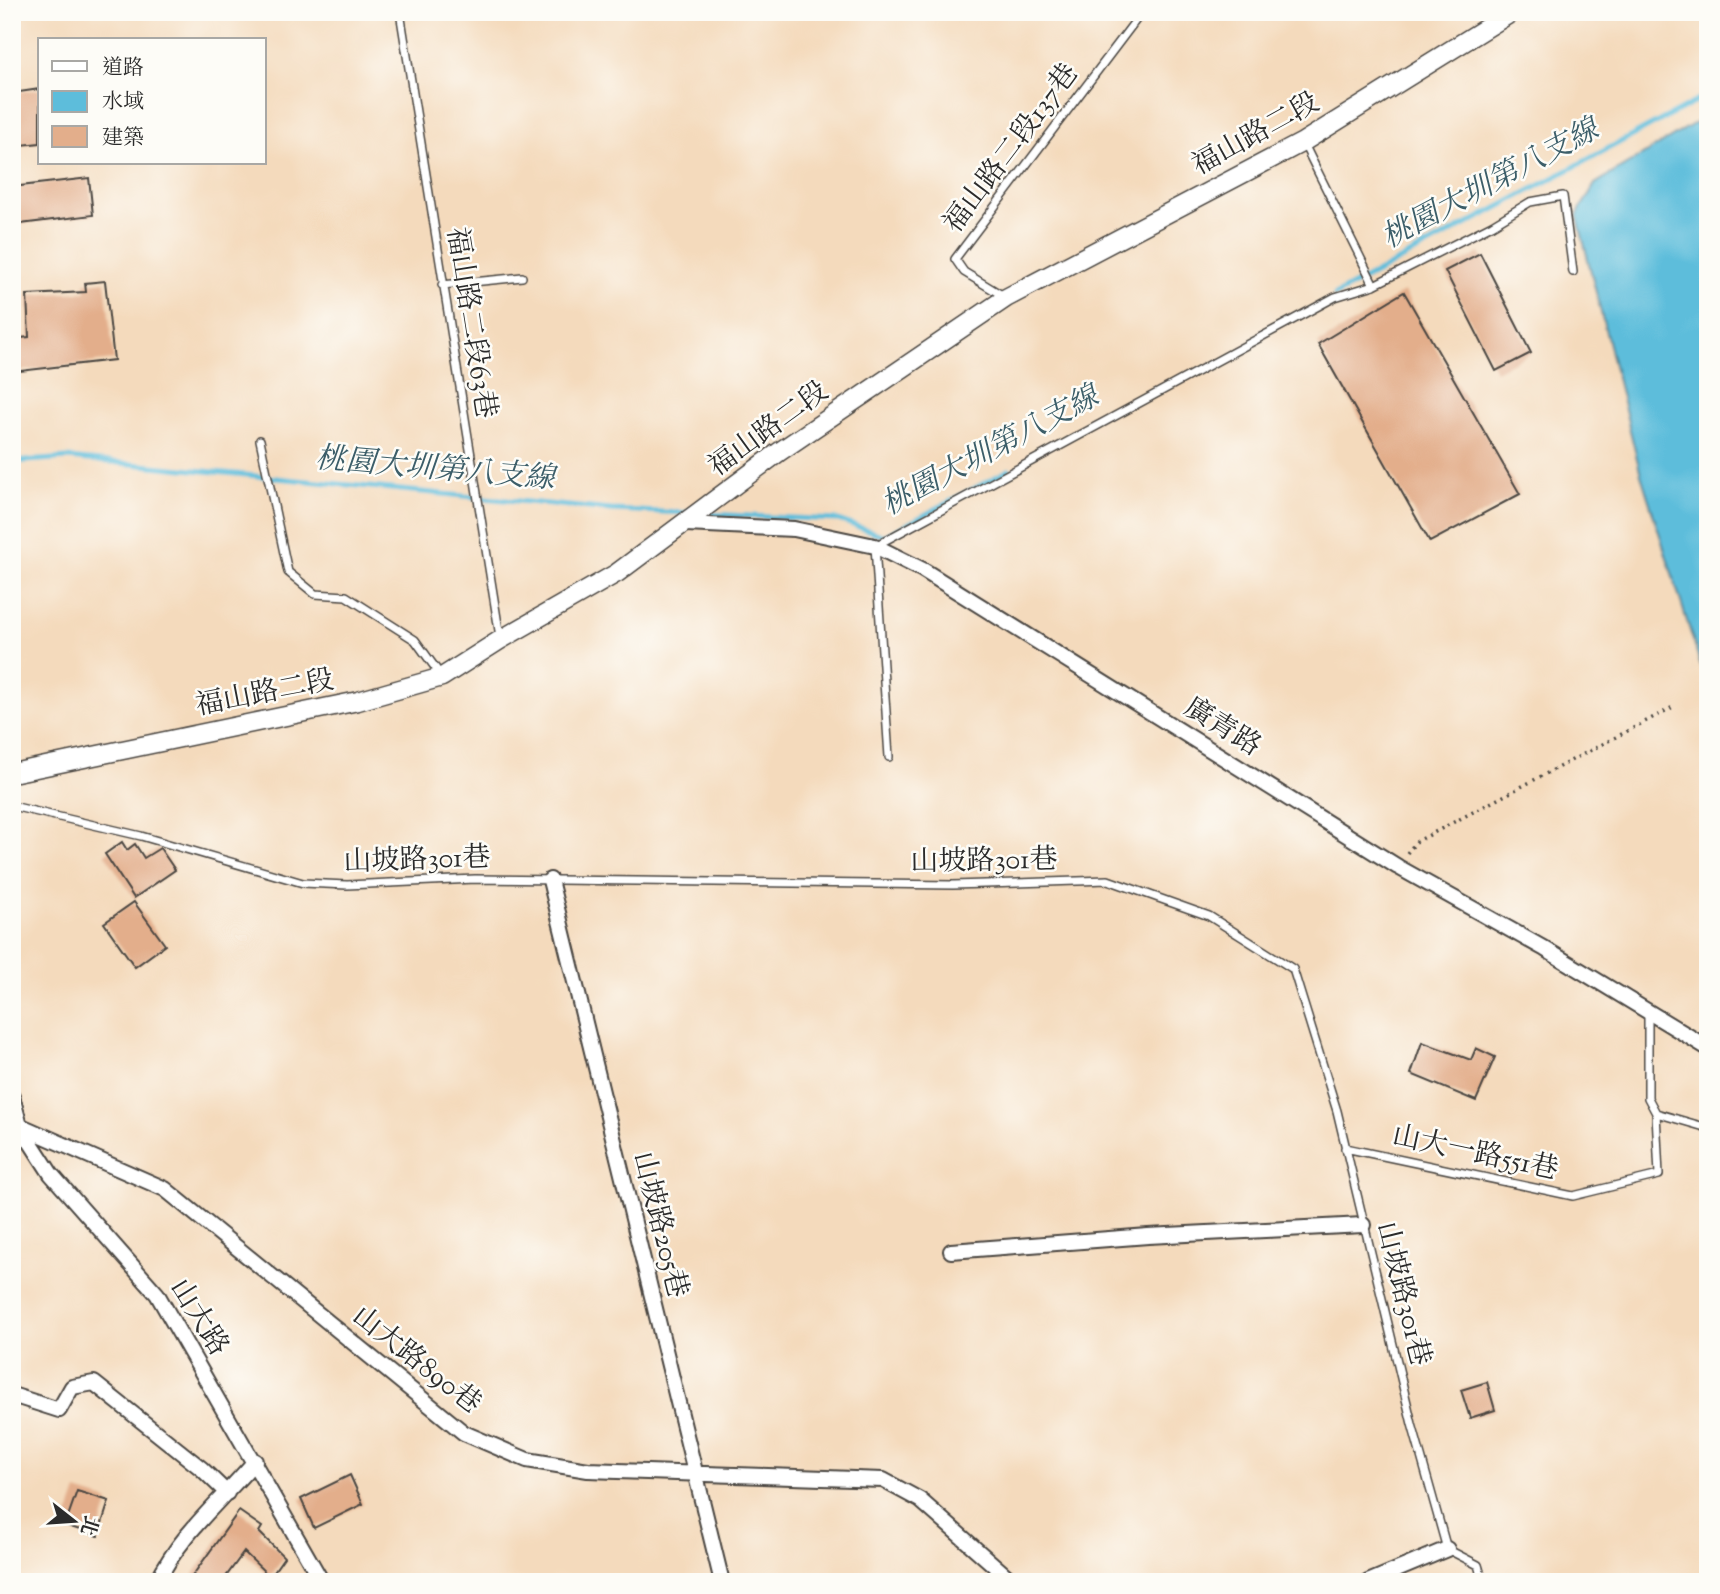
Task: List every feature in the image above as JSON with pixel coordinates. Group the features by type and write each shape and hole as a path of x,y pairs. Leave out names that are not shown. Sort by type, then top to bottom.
{"street":[{"name":"福山路二段","path":"12,773 358,701 442,677 500,640 617,573 779,452 1006,298 1303,142 1504,14"},
{"name":"廣青路","path":"685,524 794,529 875,546 923,570 1398,867 1545,949 1708,1048"},
{"name":"山坡路205巷","path":"550,880 722,1582"},
{"name":"山大路","path":"12,1096 16,1124 51,1174 157,1294 322,1582"},
{"name":"山大路890巷","path":"16,1124 165,1189 464,1433 527,1460 589,1470 883,1480 920,1500 1013,1582"},
{"path":"951,1251 1363,1224"},
{"path":"12,1395 59,1410 72,1387 94,1384 227,1493"},
{"path":"157,1582 169,1555 255,1461"},
{"path":"1368,1582 1447,1549"}],"lane":[{"name":"福山路二段63巷","path":"400,12 500,640"},
{"name":"福山路二段137巷","path":"1006,298 964,272 955,259 1142,12"},
{"path":"1303,142 1374,285"},
{"path":"889,757 875,546 1335,297 1374,285 1492,225 1530,202 1563,197 1573,272"},
{"path":"442,285 522,277"},
{"path":"260,440 288,572 315,594 346,596 415,640 442,677"},
{"name":"山坡路301巷","path":"12,806 141,836 303,883 550,880 953,885 1108,880 1209,916 1293,969 1337,1111 1412,1424 1447,1549"},
{"name":"山大一路551巷","path":"1345,1148 1573,1196 1658,1175 1656,1113 1648,1098 1647,1011"},
{"path":"1656,1113 1708,1128"},
{"path":"1447,1549 1478,1565 1483,1582"}],"path":[{"path":"1398,867 1416,842 1675,706"}],"water":[{"path":"1708,115 1708,688 1641,475 1577,215 1595,184"}],"building":[{"path":"38,89 38,143 12,146 12,93"},
{"path":"89,178 93,215 12,225 12,187"},
{"path":"1480,253 1531,353 1496,371 1445,271"},
{"path":"105,281 114,360 12,372 12,339 29,337 27,295 86,292 85,283"},
{"path":"1404,292 1520,494 1430,542 1318,344"},
{"path":"122,842 127,850 135,844 144,858 160,848 175,870 134,898 105,854"},
{"path":"134,902 165,945 135,967 104,923"},
{"path":"1422,1042 1471,1060 1476,1048 1495,1057 1476,1101 1411,1074"},
{"path":"1487,1382 1495,1410 1470,1418 1461,1390"},
{"path":"350,1475 363,1504 314,1528 301,1499"},
{"path":"77,1491 109,1501 98,1536 65,1525"},
{"path":"239,1511 262,1527 259,1532 284,1557 270,1577 244,1552 222,1582 188,1582"}],"waterway":[{"name":"桃園大圳第八支線","path":"1335,295 1708,95"},
{"name":"桃園大圳第八支線","path":"12,462 68,458 611,510 689,513"},
{"name":"桃園大圳第八支線","path":"706,514 838,520 885,536 1009,470"}]}
